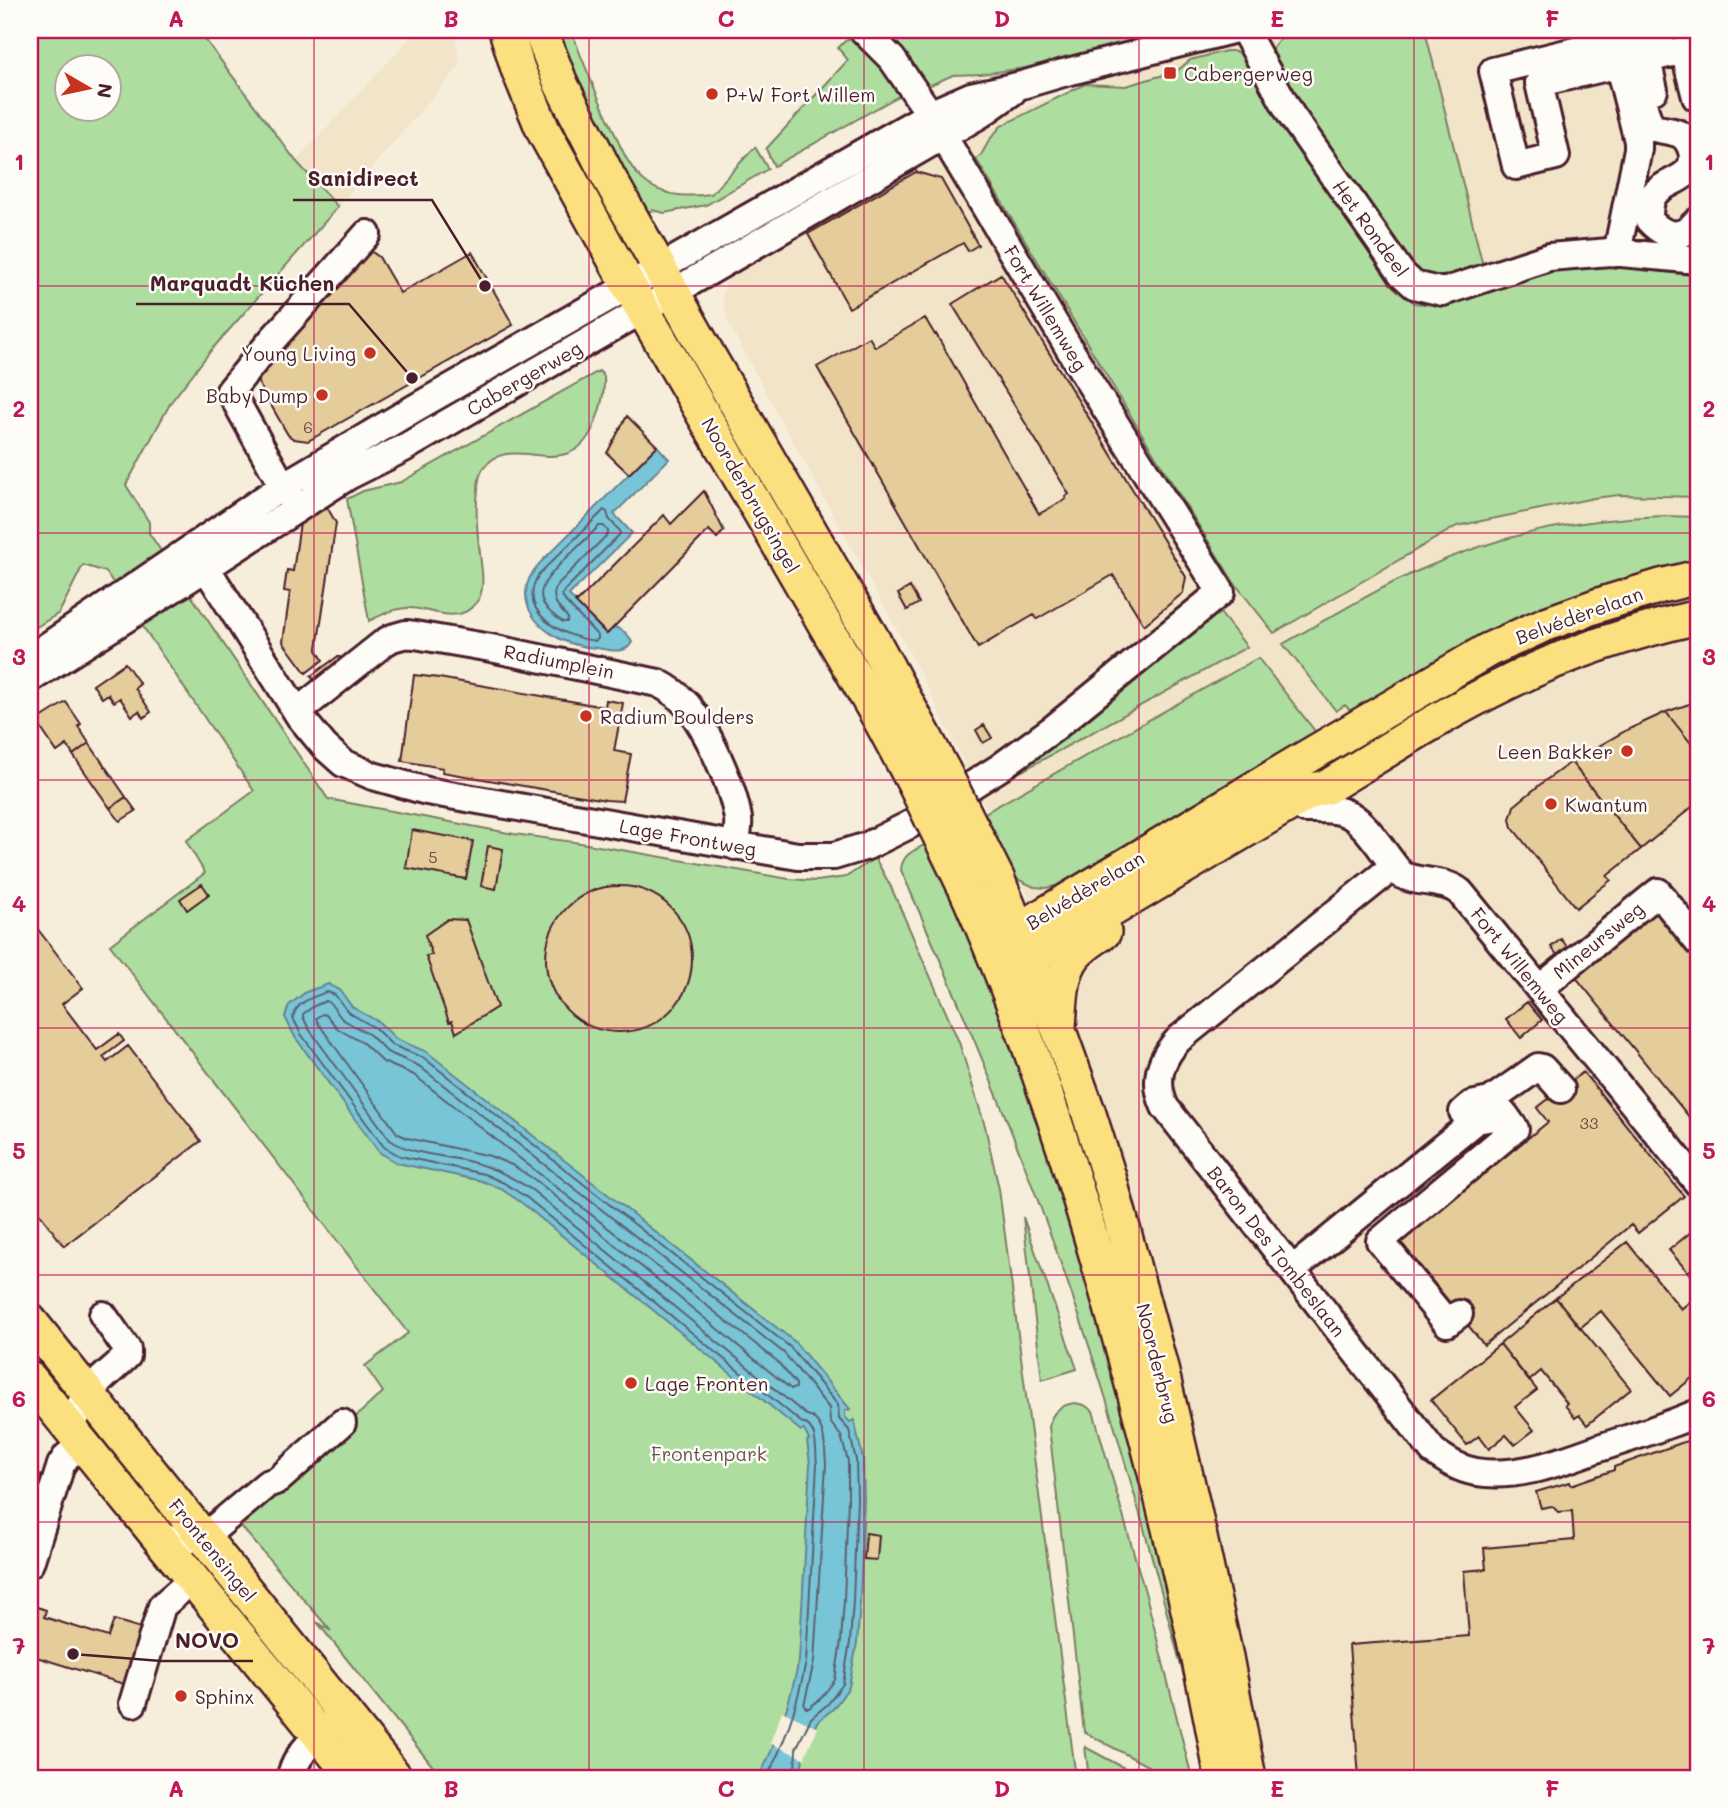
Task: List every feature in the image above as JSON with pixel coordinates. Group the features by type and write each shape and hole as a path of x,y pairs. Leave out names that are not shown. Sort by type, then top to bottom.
{"main road":[{"name":"Noorderbrugsingel","path":"506,30 518,69 543,130 636,298 864,692 929,778 997,878 1025,943"},
{"name":"Noorderbrugsingel","path":"540,30 580,123 707,353 872,638 929,778 968,894 996,960"},
{"name":"Belvédèrelaan","path":"996,960 1290,766 1488,650 1587,609 1698,577"},
{"name":"Belvédèrelaan","path":"1025,943 1110,912 1313,790 1316,798 1438,721 1508,682 1610,640 1698,617"},
{"path":"1058,1028 1068,967 1079,951 1116,924 1316,798"},
{"name":"Noorderbrug","path":"1025,943 1058,1028 1109,1177 1160,1364 1211,1583 1250,1778"},
{"name":"Noorderbrug","path":"996,960 1076,1186 1124,1352 1184,1588 1222,1778"},
{"name":"Frontensingel","path":"30,1321 396,1778"},
{"name":"Frontensingel","path":"30,1379 159,1537 310,1743 355,1778"}],"street":[{"name":"Fort Willemweg","path":"863,30 891,60 936,125 1091,385 1221,592"},
{"name":"Cabergerweg","path":"30,679 127,605 289,497 415,408 636,298 936,125 981,114 1022,85 1232,30"},
{"name":"Het Rondeel","path":"1244,30 1291,115 1402,274 1414,285 1443,292 1549,257 1617,253 1698,260"},
{"path":"1617,253 1639,149 1620,71 1615,66 1607,67 1539,83 1556,156 1516,166 1493,71 1663,30"},
{"path":"1628,38 1651,127 1683,136 1692,152 1693,161 1689,170 1656,192 1650,201 1649,220 1660,231 1667,233 1684,233 1698,221"},
{"path":"1667,131 1657,105 1647,59 1684,50 1696,97 1698,96"},
{"path":"289,497 230,391 367,234"},
{"name":"Lage Frontweg","path":"199,557 297,712 325,747 343,763 400,785 798,856 834,856 867,846 909,825 999,768 1054,728 1221,592"},
{"name":"Cabergerweg","path":"30,658 127,605"},
{"name":"Radiumplein","path":"297,712 386,642 406,634 491,648 658,682 689,707 702,726 732,796 738,818 735,846"},
{"name":"Fort Willemweg","path":"1316,798 1332,810 1350,815 1364,827 1394,866 1406,877 1450,886 1460,892 1698,1181"},
{"name":"Baron Des Tombeslaan","path":"1394,866 1179,1039 1164,1058 1160,1071 1158,1086 1165,1107 1433,1451 1452,1465 1474,1472 1518,1473 1573,1457 1698,1413"},
{"name":"Mineursweg","path":"1539,989 1658,892 1698,942"},
{"path":"1287,1264 1471,1105 1490,1101 1538,1066 1562,1089"},
{"path":"1287,1264 1476,1120 1505,1115 1515,1129 1380,1241 1447,1323 1459,1314"},
{"path":"30,1563 61,1465 78,1438 74,1418 78,1406 87,1393 127,1356 127,1349 97,1319"},
{"path":"159,1537 177,1540 203,1538 267,1484 278,1480 339,1418"},
{"path":"133,1703 162,1606 192,1580"},
{"path":"289,1778 293,1767 310,1743 344,1714"}],"shaded area":[{"path":"418,30 454,30 460,65 338,207 296,161"},
{"path":"1290,30 1698,30 1698,1778 1267,1778 1223,1553 1186,1396 1113,1126 1022,881 916,664 727,320 722,296 730,270 989,119 1113,77"}],"green space":[{"name":"Frontenpark","path":"30,30 198,30 296,161 338,207 213,348 171,402 126,485 149,522 149,533 328,799 514,834 789,879 817,881 846,877 875,858 891,887 959,1042 985,1126 999,1189 1076,1778 442,1778 317,1622 331,1631 238,1523 383,1392 365,1366 408,1333 110,945 205,873 186,841 254,791 106,572 83,565 59,613 30,631"},
{"path":"552,30 571,30 630,165 648,184 678,195 711,194 755,147 768,169 706,205 664,213 653,210 642,215"},
{"path":"884,30 1177,30 1025,68 953,75 928,86"},
{"path":"1317,30 1425,30 1484,270 1438,278 1423,274 1404,261 1286,87 1270,51 1280,38"},
{"path":"850,39 855,40 880,64 902,94 774,166 766,149 848,60 838,48"},
{"path":"1226,51 1240,53 1294,140 1391,282 1414,303 1447,306 1552,270 1616,266 1698,276 1698,497 1619,495 1594,498 1457,526 1274,633 1233,581 976,159 1001,126 1085,84 1126,86 1177,71 1190,60"},
{"path":"599,371 604,376 602,400 595,423 584,442 571,452 556,456 508,454 495,458 483,469 479,482 477,514 482,586 475,604 464,612 449,615 403,608 369,621 347,499 363,491 401,482"},
{"path":"1665,516 1698,517 1698,567 1354,715 1345,705 1336,711 1283,644 1367,596 1450,557 1510,538 1570,525"},
{"path":"1217,609 1247,647 993,787"},
{"path":"1258,658 1318,735 1297,748 1272,757 1056,886 1034,887 1017,879 985,813"},
{"path":"928,843 1001,1005 1132,1417 1198,1731 1124,1459 1073,1298 992,1082 901,870 907,856"},
{"path":"1023,1217 1077,1369 1042,1380"},
{"path":"30,1292 91,1369 91,1371 30,1307"},
{"path":"30,1338 77,1396 71,1404 30,1372"},
{"path":"1075,1403 1093,1411 1147,1599 1192,1778 1170,1778 1084,1732 1049,1427 1057,1410"},
{"path":"94,1470 166,1573 87,1477"},
{"path":"1085,1747 1143,1778 1089,1778"}],"water":[{"path":"657,446 669,459 614,514 632,533 569,595 606,634 614,627 627,634 632,642 626,649 617,651 578,645 560,639 540,624 528,606 527,585 532,574"},
{"path":"328,984 340,990 352,1007 379,1022 396,1039 427,1052 795,1342 850,1409 845,1411 845,1417 850,1422 854,1420 863,1459 864,1499 857,1643 849,1687 833,1709 817,1722 803,1752 802,1769 805,1778 758,1778 783,1721 799,1661 810,1464 809,1440 804,1430 801,1431 522,1203 501,1189 482,1181 397,1163 379,1152 295,1037 285,1017 289,1005 306,992"}],"pier":[{"path":"782,1711 818,1728 805,1759 770,1743"}],"building":[{"path":"916,172 941,179 978,245 968,251 963,243 849,308 808,234"},
{"path":"361,250 369,250 379,257 400,293 472,252 513,325 308,441 294,439 288,435 256,379"},
{"path":"1001,274 1186,577 1183,593 1144,625 1113,575 1037,619 1034,615 978,648 817,367 869,337 875,347 925,318 1039,514 1066,499 1069,494 952,304"},
{"path":"627,416 657,446 629,474 607,453"},
{"path":"704,491 724,531 717,538 709,530 607,634 575,602 664,515 671,524"},
{"path":"327,507 336,523 317,648 323,660 306,673 283,642 290,592 284,591 287,570 293,571 300,523"},
{"path":"910,587 919,603 907,610 898,594"},
{"path":"337,657 345,664 319,687 311,676"},
{"path":"125,663 140,684 135,688 151,712 143,718 139,711 132,716 120,698 114,702 108,694 102,698 93,685"},
{"path":"414,675 605,707 606,700 623,703 614,751 631,754 622,801 442,772 443,768 402,761"},
{"path":"1698,701 1698,752 1666,712"},
{"path":"66,702 81,724 78,726 89,743 73,755 67,745 57,752 36,721"},
{"path":"1666,712 1698,752 1698,802 1641,849 1571,762 1627,730"},
{"path":"984,725 992,738 983,743 976,730"},
{"path":"89,743 126,797 110,808 73,755"},
{"path":"1571,762 1641,849 1607,876 1611,880 1576,908 1512,827 1510,819 1514,806"},
{"path":"126,797 136,811 120,821 110,808"},
{"path":"412,830 473,841 466,879 406,868"},
{"path":"488,846 503,849 496,889 481,886"},
{"path":"202,884 209,894 187,910 180,899"},
{"path":"619,886 647,891 671,907 687,931 692,959 687,987 671,1011 647,1027 619,1032 591,1027 567,1011 551,987 546,959 551,931 567,907 591,891"},
{"path":"1656,909 1698,961 1698,1128 1574,975"},
{"path":"30,919 83,988 62,1004 97,1050 119,1034 124,1041 103,1057 107,1062 128,1046 201,1141 64,1246 30,1201"},
{"path":"448,919 466,920 497,1007 456,1033 452,1021 449,1022 426,956 432,955 425,935"},
{"path":"1561,939 1569,949 1559,957 1551,947"},
{"path":"1527,1002 1542,1020 1521,1038 1506,1019"},
{"path":"1583,1072 1684,1196 1638,1233 1631,1225 1484,1345 1400,1241 1548,1122 1537,1108"},
{"path":"1691,1232 1698,1241 1698,1263 1688,1272 1669,1250"},
{"path":"1627,1242 1681,1309 1698,1295 1698,1373 1670,1396 1601,1311 1580,1328 1556,1298"},
{"path":"1698,1263 1698,1285 1688,1272"},
{"path":"1556,1298 1631,1389 1587,1425 1579,1415 1575,1418 1565,1405 1567,1403 1541,1371 1529,1381 1500,1344"},
{"path":"1500,1344 1537,1390 1515,1407 1534,1430 1515,1445 1506,1435 1489,1449 1479,1436 1467,1445 1431,1400"},
{"path":"1698,1437 1698,1778 1359,1778 1349,1645 1469,1636 1464,1571 1486,1569 1484,1548 1574,1540 1572,1511 1558,1512 1552,1506 1541,1508 1536,1492 1570,1482 1571,1485"},
{"path":"30,1452 36,1460 31,1465 42,1477 30,1518"},
{"path":"866,1533 879,1535 877,1560 864,1559"},
{"path":"37,1607 46,1610 44,1617 108,1637 114,1620 144,1629 127,1685 30,1655 30,1613 35,1614"}],"place":[{"name":"Cabergerweg","path":"1170,73"},
{"name":"P+W Fort Willem","path":"712,94"},
{"name":"Sanidirect","path":"485,286"},
{"name":"Young Living","path":"370,353"},
{"name":"Marquadt Küchen","path":"412,378"},
{"name":"Baby Dump","path":"322,395"},
{"name":"Radium Boulders","path":"586,716"},
{"name":"Leen Bakker","path":"1627,751"},
{"name":"Kwantum","path":"1551,804"},
{"name":"Lage Fronten","path":"631,1383"},
{"name":"NOVO","path":"73,1654"},
{"name":"Sphinx","path":"181,1696"}]}
